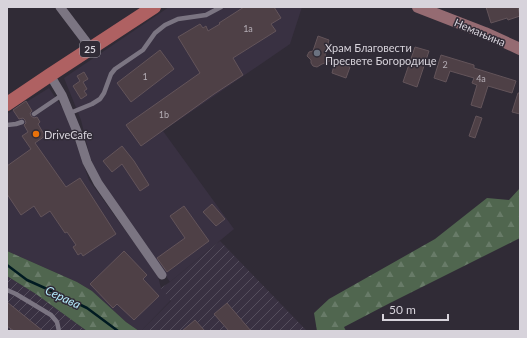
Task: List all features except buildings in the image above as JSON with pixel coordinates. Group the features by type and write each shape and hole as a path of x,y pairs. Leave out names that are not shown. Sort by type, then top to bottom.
{"main road":[{"name":"25","path":"7,104 154,7"}],"street":[{"path":"60,7 91,48"},
{"name":"Немањина","path":"418,7 485,33 520,49"},
{"path":"50,75 62,95 70,113 87,162 98,183 162,274"}],"lane":[{"path":"70,113 100,99 113,71 144,50 155,33 165,25 178,19 206,15 221,7"},
{"path":"34,114 62,95"},
{"path":"7,125 22,122"},
{"path":"7,290 51,315 57,322 59,331"}],"shaded area":[{"path":"169,7 302,7 290,44 163,131 234,229 170,282 100,181 90,157 81,120 64,78"},
{"path":"49,88 66,113 89,180 158,276 161,288 172,299 141,331 126,322 92,291 77,282 7,251 7,114"},
{"path":"220,241 307,331 141,331 171,301 161,288"},
{"path":"7,276 36,294 87,331 7,331"}],"green space":[{"path":"520,188 520,238 344,327 346,331 317,331 314,313 329,299 435,239 487,198 509,200"},
{"path":"7,251 77,282 92,291 126,322 139,331 87,331 36,294 7,276"}],"waterway":[{"name":"Серава","path":"7,265 27,280 87,308 118,331"}],"place":[{"name":"Храм Благовести Пресвете Богородице","path":"317,53"},
{"name":"DriveCafe","path":"36,134"}]}
